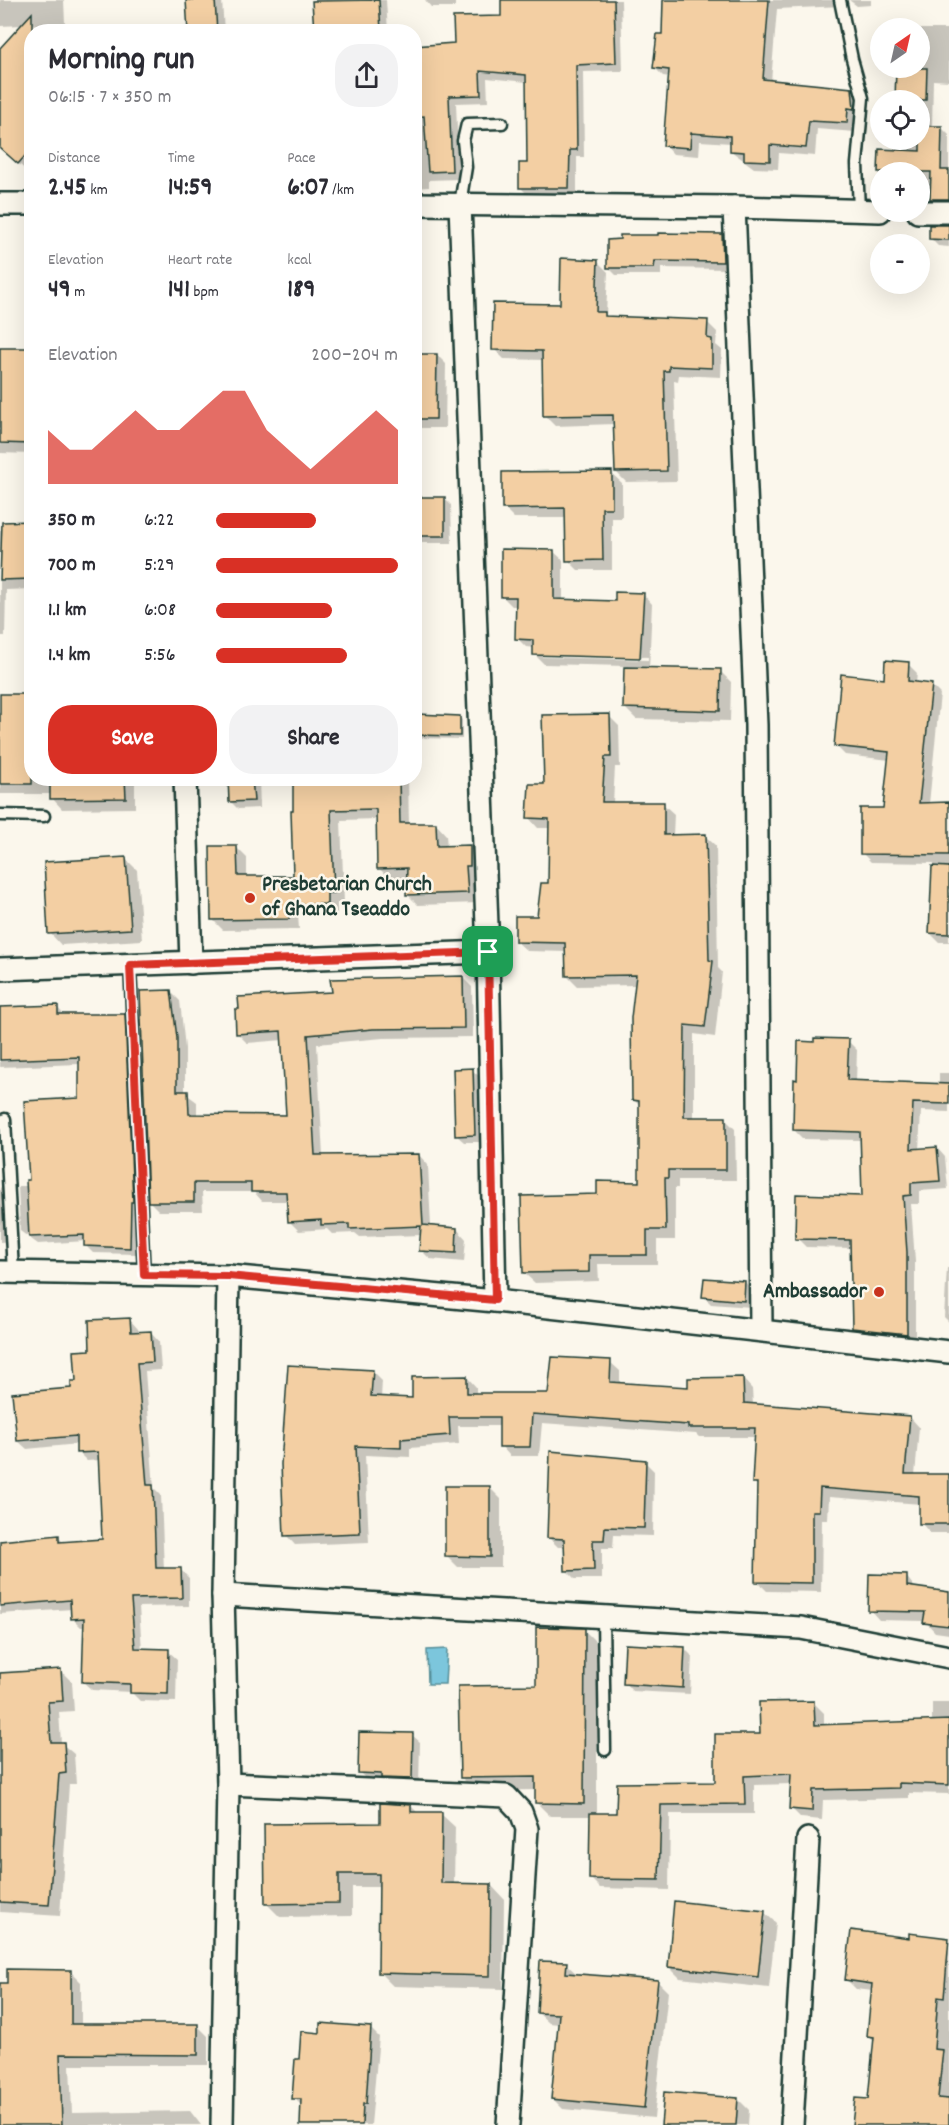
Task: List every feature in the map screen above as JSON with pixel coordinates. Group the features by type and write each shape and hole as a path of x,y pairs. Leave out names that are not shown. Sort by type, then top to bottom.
{"street":[{"path":"0,204 24,204"},
{"path":"422,204 870,211"},
{"path":"460,204 488,952 495,1300"},
{"path":"734,207 756,725 761,1330"},
{"path":"930,212 949,212"},
{"path":"185,786 191,963"},
{"path":"0,969 488,952"},
{"path":"6,1272 228,1276 495,1300 949,1352"},
{"path":"222,2125 228,1784 223,1595 228,1276"},
{"path":"223,1595 801,1628 949,1657"},
{"path":"228,1784 506,1796 520,1812 527,1829 508,2125"},
{"path":"792,2125 808,1839"}],"lane":[{"path":"840,0 863,98 857,164 859,210"},
{"path":"460,204 466,166 463,141 468,124 502,123"},
{"path":"0,815 44,816"},
{"path":"130,965 144,1275"},
{"path":"5,1119 6,1272"},
{"path":"603,1616 605,1750"}],"water":[{"path":"447,1649 445,1684 428,1684 427,1650"}],"building":[{"path":"186,0 215,0 216,24 188,24"},
{"path":"379,0 381,24 313,24 312,1"},
{"path":"501,0 614,0 616,63 576,65 577,150 570,150 569,188 519,188 519,163 527,163 526,75 480,71 481,95 449,96 452,171 428,172 424,116 422,116 422,45 454,43 453,17 501,16"},
{"path":"663,0 769,0 763,79 852,88 854,109 848,108 847,123 809,121 806,148 770,145 770,161 744,160 744,152 730,151 730,136 691,133 690,148 663,146 669,70 653,68 657,34 662,34"},
{"path":"32,13 32,24 24,24 24,157 18,164 0,148 0,48"},
{"path":"896,78 927,78 926,90 895,90"},
{"path":"930,126 942,126 941,170 949,170 949,199 930,199 930,162 878,162 879,150 930,150"},
{"path":"929,225 949,225 949,240 930,239"},
{"path":"658,233 722,234 723,262 655,261 654,268 607,268 607,240 620,239 620,235 658,235"},
{"path":"561,258 598,260 596,312 605,312 605,316 708,320 707,338 712,339 712,368 669,366 669,371 664,371 667,471 615,472 613,415 543,416 542,351 492,350 493,303 560,304"},
{"path":"0,348 24,348 24,444 0,443"},
{"path":"422,354 437,354 436,419 422,419"},
{"path":"612,471 612,508 602,508 603,560 566,561 565,508 502,509 502,472"},
{"path":"422,497 445,497 445,536 422,536"},
{"path":"24,521 24,579 0,580 2,522"},
{"path":"501,549 554,550 554,599 615,601 615,592 644,593 640,658 533,655 533,640 515,639 516,597 501,597"},
{"path":"885,660 909,662 908,681 932,684 919,803 949,802 949,855 860,854 860,808 883,808 889,752 834,746 841,674 884,679"},
{"path":"624,667 721,669 720,711 623,708"},
{"path":"0,694 24,694 24,784 0,784"},
{"path":"422,714 460,716 460,736 422,735"},
{"path":"610,714 611,757 605,757 602,802 664,802 664,835 706,834 709,960 713,961 705,1027 685,1025 684,1117 726,1117 726,1170 668,1170 668,1178 665,1178 666,1230 647,1230 647,1255 589,1255 589,1272 523,1273 521,1196 597,1194 597,1181 639,1182 639,1101 632,1100 631,1018 636,975 566,976 565,943 515,942 515,916 537,916 541,883 548,883 549,819 527,818 529,784 544,784 542,715"},
{"path":"50,786 125,786 126,798 50,799"},
{"path":"228,786 253,786 254,801 229,802"},
{"path":"293,786 399,786 400,823 436,823 437,846 470,845 470,866 466,866 468,893 406,895 407,868 377,869 376,809 331,810 334,893 327,893 327,904 289,905 289,919 211,920 210,846 237,846 238,876 293,876 291,811 293,811"},
{"path":"126,857 131,929 48,934 44,862"},
{"path":"932,866 949,867 949,934 929,933"},
{"path":"463,976 464,1028 373,1029 308,1035 315,1155 419,1154 423,1225 457,1228 456,1253 419,1251 421,1226 349,1229 349,1224 321,1225 321,1220 288,1222 286,1192 251,1192 251,1183 194,1183 194,1202 148,1202 140,991 171,990 177,1038 177,1091 188,1091 189,1114 286,1115 281,1031 236,1034 235,1009 239,1009 238,997 332,992 330,979"},
{"path":"58,1005 58,1014 125,1014 133,1202 131,1202 130,1248 84,1246 84,1235 29,1237 26,1180 29,1180 24,1101 79,1098 79,1057 0,1060 0,1007"},
{"path":"814,1038 849,1039 847,1080 949,1084 949,1104 913,1103 911,1149 937,1147 940,1181 911,1183 911,1195 903,1196 907,1252 907,1334 852,1328 850,1240 795,1239 796,1194 862,1196 860,1132 793,1130 794,1079 797,1080 798,1041 814,1042"},
{"path":"473,1068 475,1135 455,1136 453,1069"},
{"path":"704,1278 745,1281 744,1301 702,1297"},
{"path":"130,1318 131,1332 151,1331 153,1362 137,1363 147,1485 153,1485 156,1568 181,1568 182,1598 131,1599 135,1648 169,1649 168,1694 130,1693 130,1684 82,1682 84,1618 71,1619 70,1600 0,1606 0,1541 59,1535 59,1542 102,1539 98,1452 76,1453 76,1436 17,1441 12,1393 71,1388 71,1381 76,1381 74,1351 90,1350 89,1320"},
{"path":"552,1357 611,1360 610,1382 688,1387 688,1378 743,1377 744,1403 910,1416 905,1474 949,1474 949,1524 919,1524 919,1496 820,1488 819,1511 812,1511 812,1583 755,1582 757,1483 752,1483 755,1428 688,1428 688,1425 532,1414 530,1447 499,1447 499,1417 449,1417 450,1435 401,1439 401,1448 356,1446 360,1533 284,1536 281,1464 288,1365 373,1370 371,1396 412,1398 412,1377 467,1376 467,1393 548,1393"},
{"path":"550,1451 646,1460 644,1528 605,1527 604,1540 593,1540 594,1570 565,1571 564,1539 547,1538"},
{"path":"445,1486 490,1486 490,1557 445,1556"},
{"path":"869,1574 907,1575 907,1586 949,1592 949,1626 923,1623 925,1612 868,1611"},
{"path":"536,1627 585,1628 584,1804 535,1803 535,1777 460,1778 458,1686 536,1685"},
{"path":"625,1644 685,1647 683,1688 623,1684"},
{"path":"61,1669 63,1701 48,1702 51,1742 64,1742 66,1773 59,1774 49,1905 0,1902 0,1673"},
{"path":"814,1701 815,1725 949,1720 949,1785 899,1783 899,1788 813,1790 812,1811 789,1809 791,1774 744,1776 745,1804 661,1805 659,1880 589,1879 590,1813 616,1813 617,1783 715,1782 715,1734 760,1734 759,1702"},
{"path":"359,1732 413,1733 412,1779 381,1778 381,1774 358,1773"},
{"path":"380,1803 411,1805 411,1812 442,1812 441,1883 491,1884 490,1976 378,1973 379,1874 339,1874 339,1903 265,1904 264,1824 380,1823"},
{"path":"674,1901 765,1911 758,1977 668,1967"},
{"path":"851,1930 909,1938 909,1933 949,1938 944,1998 938,1997 934,2049 943,2050 938,2098 949,2099 949,2125 852,2125 855,2098 868,2099 874,2037 867,2036 872,1984 845,1980"},
{"path":"540,1961 567,1962 566,1973 658,1980 644,2108 551,2099 559,2014 537,2013"},
{"path":"7,1969 71,1970 71,2024 198,2024 198,2055 60,2054 62,2125 0,2125 0,1983 7,1983"},
{"path":"320,2023 371,2027 366,2104 363,2104 362,2125 300,2125 301,2099 292,2099 295,2059 299,2059 301,2031 320,2033"},
{"path":"664,2092 738,2098 736,2125 661,2125"}],"place":[{"name":"Presbetarian Church of Ghana Tseaddo","path":"250,898"},
{"name":"Ambassador","path":"879,1292"}],"route":[{"path":"488,952 495,1300 228,1276 144,1275 130,965 488,952"}]}
